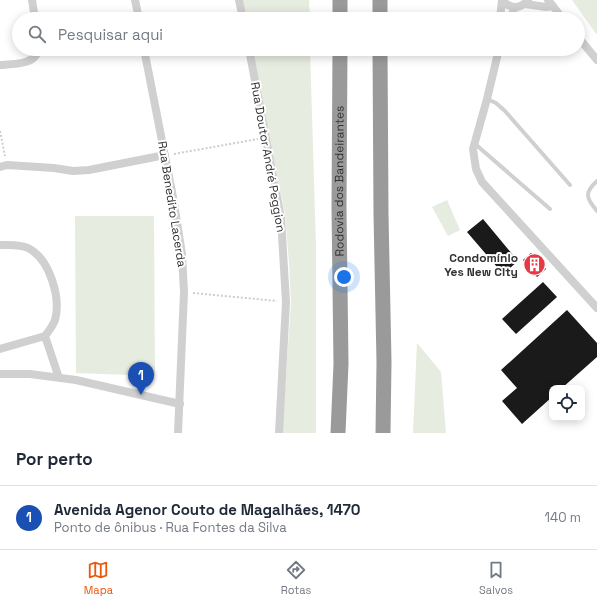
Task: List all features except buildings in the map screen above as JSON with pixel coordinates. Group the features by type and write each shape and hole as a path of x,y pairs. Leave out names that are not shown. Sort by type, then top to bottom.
{"highway":[{"path":"340,0 340,12"},
{"path":"380,0 380,12"},
{"name":"Rodovia dos Bandeirantes","path":"338,433 341,364 339,207 340,56"},
{"path":"380,56 384,362 383,433"}],"street":[{"path":"32,0 34,12"},
{"path":"135,0 138,12"},
{"path":"239,0 242,12"},
{"path":"502,0 510,7 521,6 526,2 546,7 550,3 557,12"},
{"path":"501,12 502,0"},
{"path":"513,12 515,7"},
{"path":"585,45 597,60"},
{"path":"0,65 31,60 36,56"},
{"name":"Rua Benedito Lacerda","path":"145,56 173,197 182,254 184,292 178,433"},
{"name":"Rua Doutor André Peggion","path":"250,56 281,218 286,302 279,433"},
{"path":"497,56 474,143 474,162 478,176 597,308"},
{"path":"4,166 78,171 164,156"},
{"path":"0,245 28,248 38,256 48,270 54,285 56,306 55,320 45,336 0,349"},
{"path":"45,336 59,378"},
{"path":"0,374 30,374 76,380 180,404"}],"lane":[{"path":"487,99 496,103 505,111 570,185"},
{"path":"474,143 550,209"},
{"path":"597,181 589,188 588,195 590,202 597,212"}],"path":[{"path":"0,131 4,166"},
{"path":"164,156 266,138"},
{"path":"184,292 286,302"}],"shaded area":[{"path":"243,0 309,0 310,12 246,12"},
{"path":"572,0 597,0 597,35 585,18 585,12 581,12"},
{"path":"253,56 310,56 316,246 316,433 282,433 291,302 285,215"},
{"path":"447,200 460,230 448,236 432,207"},
{"path":"75,216 154,216 155,376 76,373"},
{"path":"417,343 441,372 446,433 413,433"}],"place":[{"name":"Condomínio Yes New City","path":"534,265"},
{"name":"Avenida Agenor Couto de Magalhães, 1470","path":"141,395"}]}
